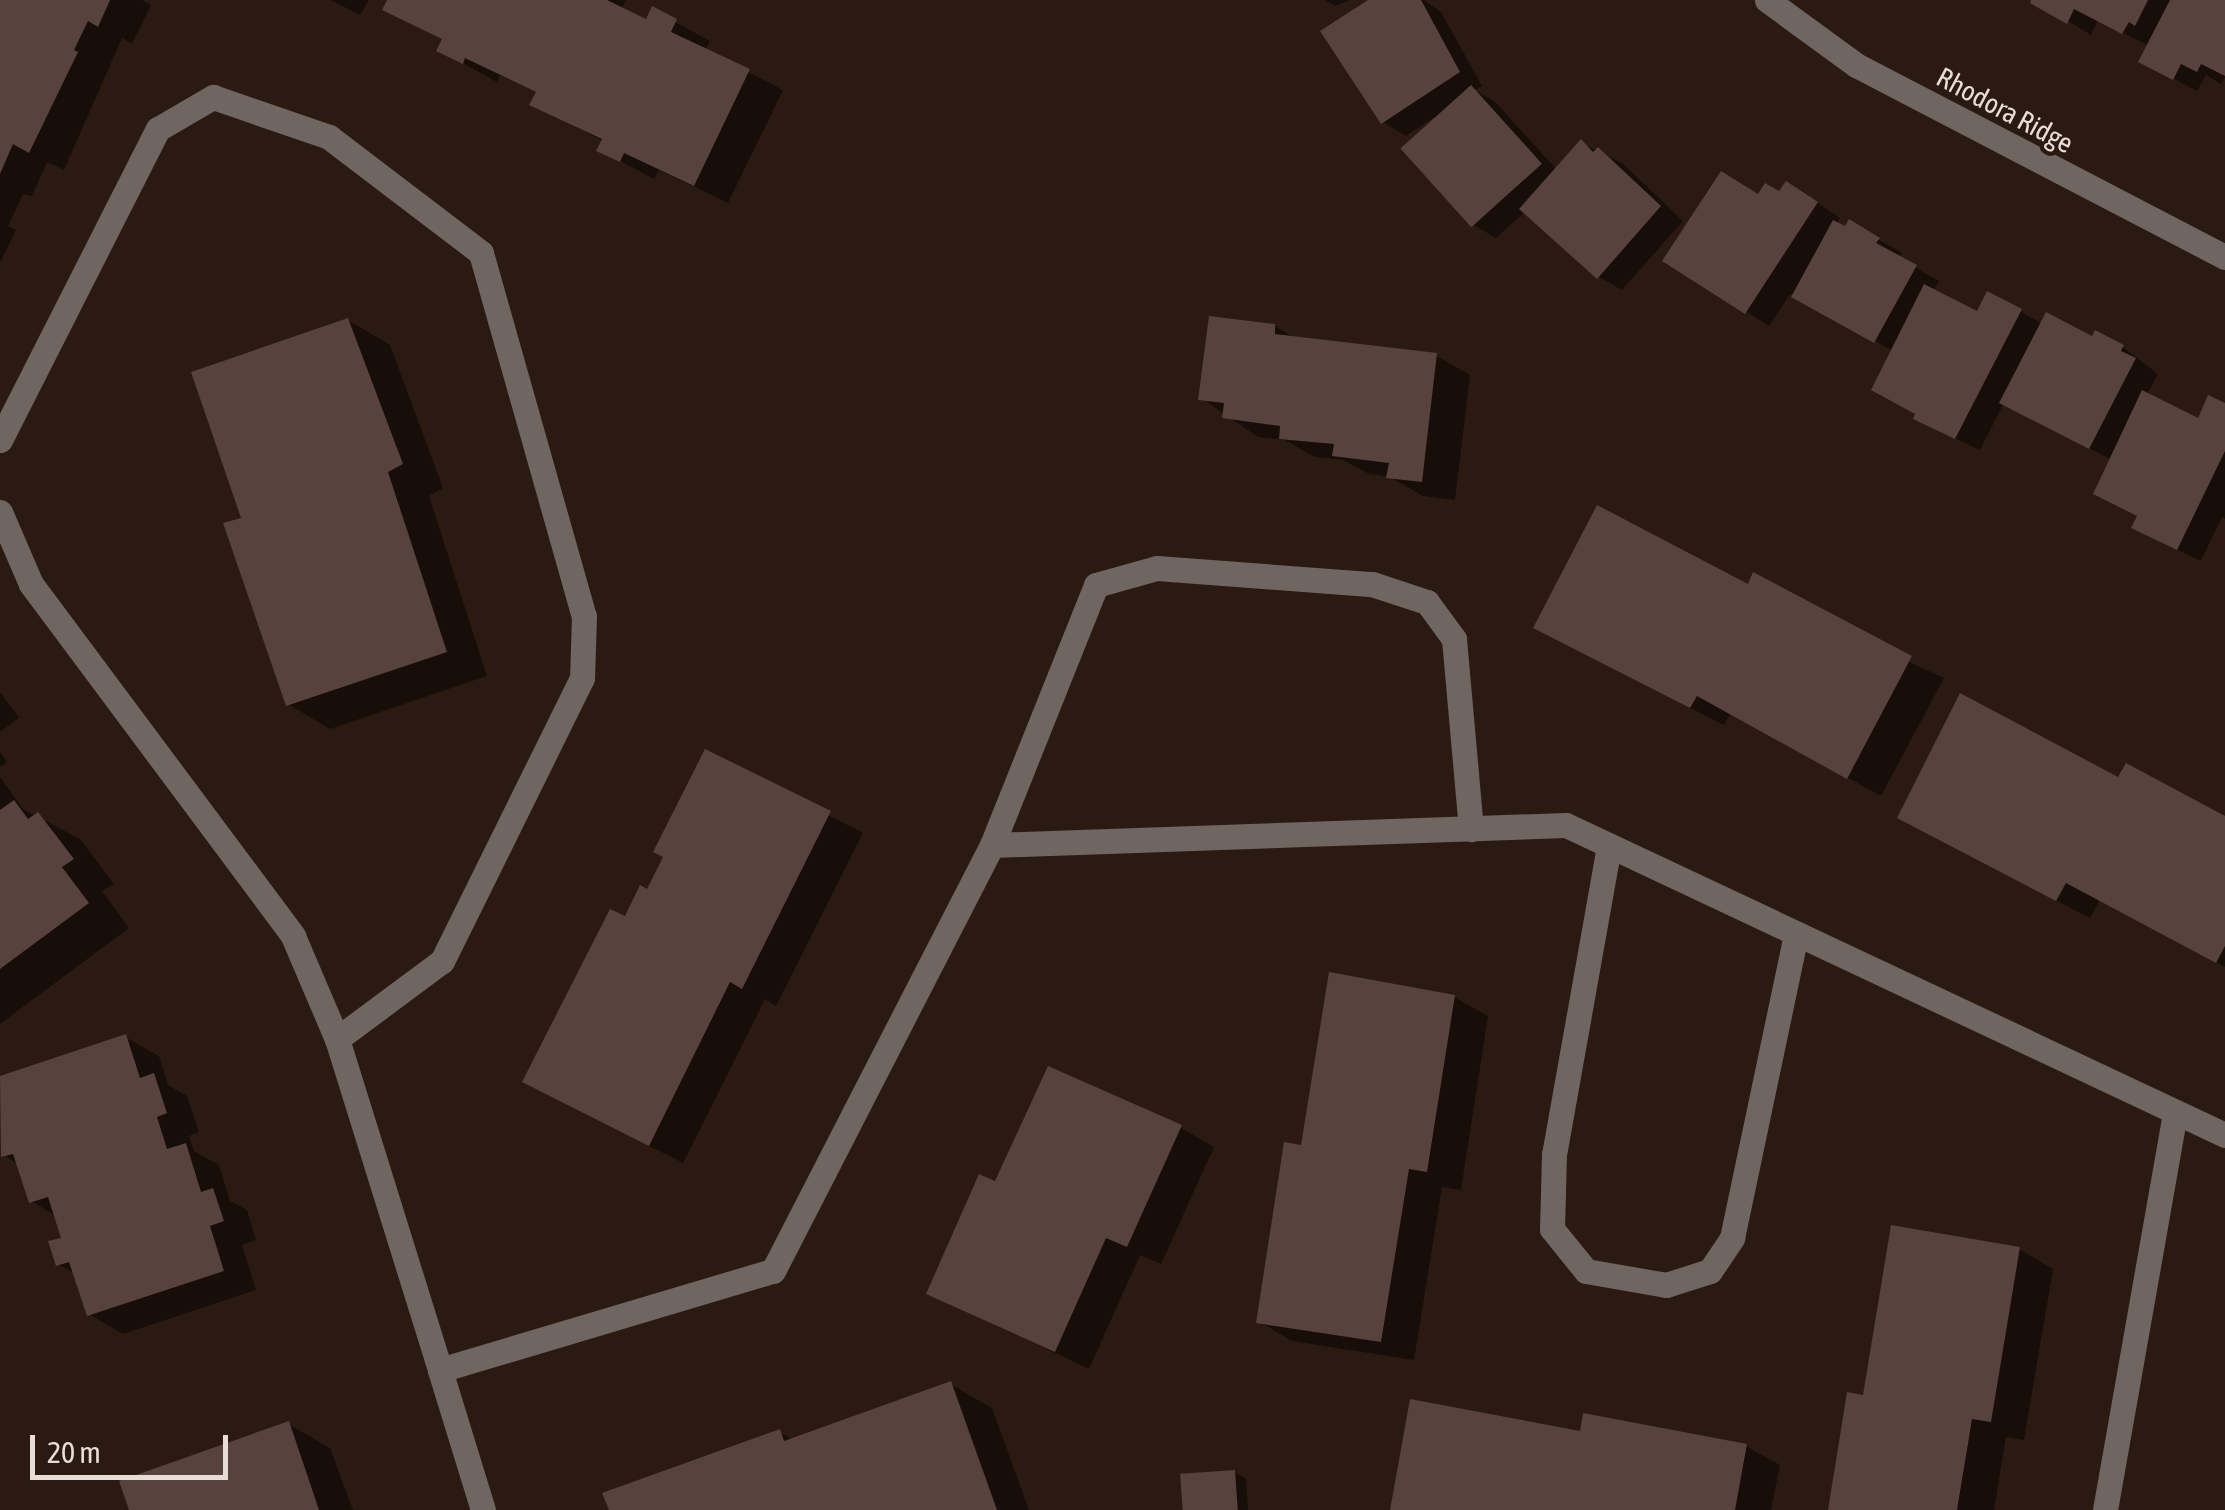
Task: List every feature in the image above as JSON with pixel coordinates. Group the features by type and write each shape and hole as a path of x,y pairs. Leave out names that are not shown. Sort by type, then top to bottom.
{"street":[{"name":"Rhodora Ridge","path":"1767,0 1856,65 2225,257"},
{"path":"0,440 158,128 213,97 330,137 481,253 584,616 582,678 442,961 337,1038"},
{"path":"0,512 32,584 293,936 337,1038 484,1510"},
{"path":"440,1370 773,1271 992,845 1096,585 1156,568 1372,584 1427,602 1454,639 1471,829"},
{"path":"992,845 1566,825 2225,1136"},
{"path":"1610,846 1554,1154 1552,1230 1586,1270 1666,1286 1710,1270 1732,1238 1796,934"},
{"path":"2105,1510 2176,1112"}],"building":[{"path":"0,0 110,0 98,27 88,21 74,50 78,52 29,153 13,144 0,174"},
{"path":"387,0 607,0 646,19 652,6 677,19 671,32 750,69 694,186 624,153 620,162 596,151 602,139 529,105 536,92 465,58 463,64 436,51 442,39 382,10"},
{"path":"1368,0 1421,0 1460,72 1381,124 1320,31"},
{"path":"2148,0 2135,26 2129,22 2122,34 2074,9 2067,24 2030,3"},
{"path":"2170,0 2225,0 2225,76 2201,64 2197,72 2181,64 2173,80 2138,62"},
{"path":"1471,85 1542,164 1471,227 1400,149"},
{"path":"1581,139 1593,152 1598,147 1661,206 1597,279 1519,209"},
{"path":"1721,171 1758,194 1765,183 1779,191 1786,181 1818,202 1745,314 1662,261"},
{"path":"1849,219 1880,238 1876,243 1917,265 1874,343 1791,297 1833,220 1845,226"},
{"path":"1924,284 1977,311 1987,291 2022,309 1955,439 1913,419 1915,414 1871,390"},
{"path":"2046,312 2092,336 2095,330 2124,345 2121,351 2136,358 2089,449 1999,403"},
{"path":"1209,316 1275,324 1275,334 1437,353 1422,482 1386,478 1389,463 1332,456 1334,444 1279,439 1280,426 1222,418 1224,403 1198,400"},
{"path":"348,318 403,464 388,472 447,652 286,706 223,523 241,518 191,372"},
{"path":"2142,390 2198,418 2208,395 2225,403 2225,451 2177,550 2131,528 2137,516 2093,494"},
{"path":"1597,505 1748,584 1753,572 1912,656 1847,779 1697,696 1690,708 1533,628"},
{"path":"1960,693 2118,777 2126,763 2225,816 2225,946 2216,963 2066,883 2056,901 1897,818"},
{"path":"705,749 831,811 742,989 730,982 649,1146 522,1082 610,909 625,916 640,885 647,889 663,857 653,852"},
{"path":"14,800 28,819 38,812 74,859 62,867 89,903 0,969 0,810"},
{"path":"1329,972 1455,995 1427,1172 1409,1169 1381,1342 1256,1323 1284,1142 1301,1145"},
{"path":"126,1034 140,1078 154,1073 167,1113 157,1117 167,1149 186,1143 201,1192 213,1188 224,1221 210,1226 224,1271 87,1316 69,1262 56,1266 48,1241 61,1238 48,1197 29,1203 13,1154 1,1157 0,1076"},
{"path":"1048,1066 1182,1125 1127,1247 1106,1238 1055,1352 926,1294 979,1174 995,1181"},
{"path":"1891,1225 2020,1247 1991,1422 1972,1419 1957,1510 1828,1510 1847,1392 1863,1395"},
{"path":"951,1381 997,1510 609,1510 602,1493 780,1429 784,1441"},
{"path":"1410,1399 1580,1431 1583,1413 1747,1444 1735,1510 1390,1510"},
{"path":"289,1421 319,1510 129,1510 119,1481"},
{"path":"1235,1470 1238,1510 1183,1510 1180,1474"}]}
